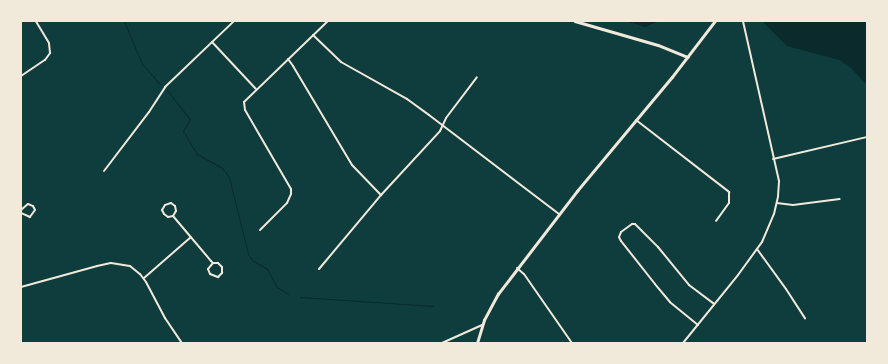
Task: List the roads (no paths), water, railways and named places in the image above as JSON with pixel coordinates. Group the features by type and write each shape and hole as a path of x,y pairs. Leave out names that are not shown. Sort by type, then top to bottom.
{"main road":[{"path":"575,21 668,48 688,57"},
{"path":"477,343 482,325 498,294 559,214 688,57 715,21"}],"street":[{"path":"21,76 45,60 50,53 49,43 36,21"},
{"path":"104,171 149,112 165,87 234,21"},
{"path":"260,230 290,198 291,189 245,110 244,105 246,99 256,89 328,21"},
{"path":"683,343 757,249 767,232 777,203 779,181 743,21"},
{"path":"313,36 341,62 407,100 443,125 559,214"},
{"path":"212,42 256,89"},
{"path":"288,59 352,165 381,195"},
{"path":"319,269 381,195 440,131 446,118 477,77"},
{"path":"636,120 729,192 729,203 716,221"},
{"path":"773,159 867,137"},
{"path":"777,203 793,205 840,199"},
{"path":"169,203 175,206 176,211 173,216 168,217 164,214 163,208 169,203"},
{"path":"21,210 28,204 33,206 35,210 34,214 30,217 21,213"},
{"path":"173,216 213,263 218,263 222,267 222,273 218,277 214,277 209,273 209,268 213,263"},
{"path":"698,325 670,302 642,268 619,237 625,229 632,224 635,224 658,248 689,285 714,304"},
{"path":"144,278 191,237"},
{"path":"757,249 805,318"},
{"path":"21,287 112,263 130,266 144,278 182,343"},
{"path":"518,268 524,274 572,343"},
{"path":"442,343 482,325"}],"water":[{"path":"625,21 660,21 645,27"},
{"path":"762,21 867,21 867,85 850,67 839,60 787,46"}],"waterway":[{"path":"124,21 142,64 160,84"},
{"path":"167,90 190,119 183,131 197,154 222,168 229,177 248,254 252,260 267,269 277,287 288,294"},
{"path":"300,297 433,306"}]}
